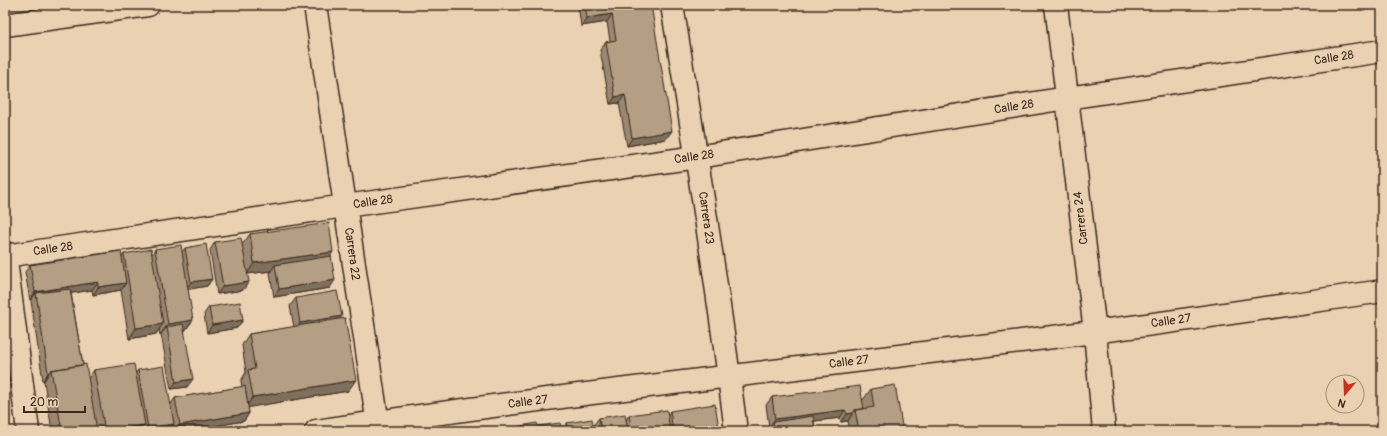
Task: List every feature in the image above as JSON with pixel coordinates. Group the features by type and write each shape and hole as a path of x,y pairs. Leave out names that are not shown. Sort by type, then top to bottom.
{"street":[{"path":"5,25 148,5"},
{"name":"Carrera 22","path":"315,5 378,426"},
{"name":"Carrera 23","path":"672,5 697,157 736,431"},
{"name":"Carrera 24","path":"1056,5 1095,332 1104,431"},
{"name":"Calle 28","path":"5,255 697,157 1067,98 1382,51"},
{"path":"5,255 28,431"},
{"name":"Calle 27","path":"316,431 378,426 729,376 1095,332 1382,291"}],"building":[{"path":"585,5 651,5 672,131 632,138 625,95 615,97 606,42 616,40 612,14 587,18"},
{"path":"329,223 333,252 254,263 250,234"},
{"path":"241,238 249,282 223,286 215,242"},
{"path":"206,244 212,279 191,282 185,248"},
{"path":"181,245 193,320 168,324 155,249"},
{"path":"151,249 163,324 136,328 124,254"},
{"path":"121,251 126,283 98,287 98,282 35,292 30,265"},
{"path":"331,256 335,280 279,289 275,265"},
{"path":"70,289 83,365 51,370 48,373 36,293"},
{"path":"337,291 342,316 300,323 296,298"},
{"path":"240,302 243,320 212,325 209,307"},
{"path":"345,318 356,380 253,397 248,370 255,369 249,334"},
{"path":"183,324 193,379 176,382 167,327"},
{"path":"86,364 97,431 62,431 51,370"},
{"path":"134,364 145,425 105,431 94,370"},
{"path":"164,366 174,424 148,428 138,370"},
{"path":"895,385 903,431 859,431 855,410 874,407 871,389"},
{"path":"245,386 249,413 180,425 175,398"},
{"path":"860,386 864,409 855,410 853,413 847,414 845,410 775,419 772,397"},
{"path":"715,404 719,428 699,431 673,431 670,411"},
{"path":"667,410 670,431 632,431 629,415"},
{"path":"5,411 8,431 5,431"},
{"path":"625,414 628,431 601,431 599,418"},
{"path":"813,416 815,431 775,431 773,422"},
{"path":"592,419 594,431 569,431 567,423"},
{"path":"537,423 538,426 560,423 562,431 511,431 510,428"}]}
